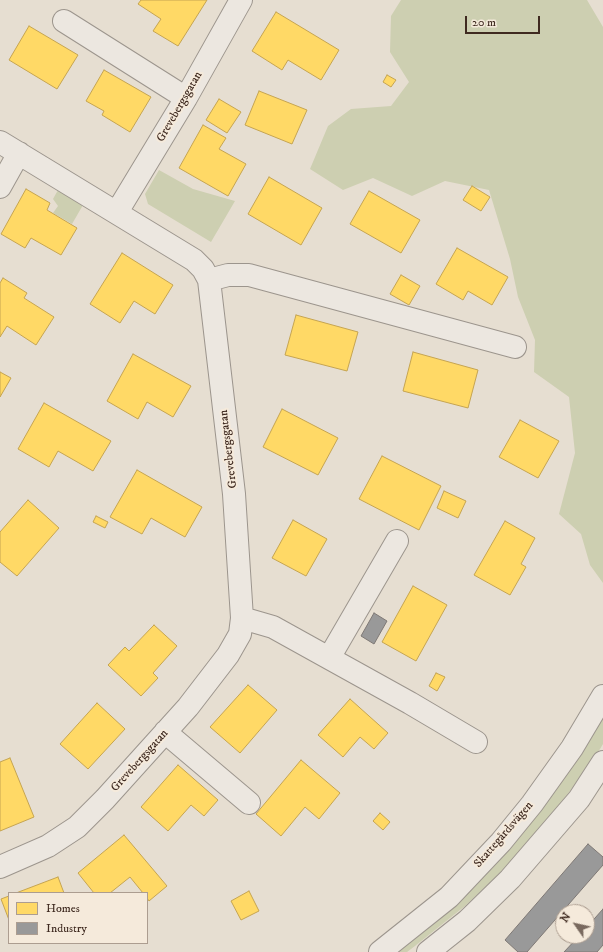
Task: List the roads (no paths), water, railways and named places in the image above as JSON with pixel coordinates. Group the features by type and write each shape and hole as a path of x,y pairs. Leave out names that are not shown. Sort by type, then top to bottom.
{"street":[{"name":"Grevebergsgatan","path":"117,212 186,98 241,0"},
{"path":"64,21 186,98"},
{"name":"Grevebergsgatan","path":"0,142 194,260 203,269 209,280 234,494 242,618 240,634 228,655 188,707 106,798 77,826 48,846 0,867"},
{"path":"0,187 20,153"},
{"path":"209,280 228,275 249,275 515,347"},
{"path":"329,658 396,542"},
{"path":"242,618 273,627 476,742"},
{"name":"Skattegårdsvägen","path":"380,952 449,897 501,842 532,804 572,748 603,696"},
{"path":"165,732 249,803"},
{"path":"428,952 467,921 510,879 579,799 603,762"}]}
